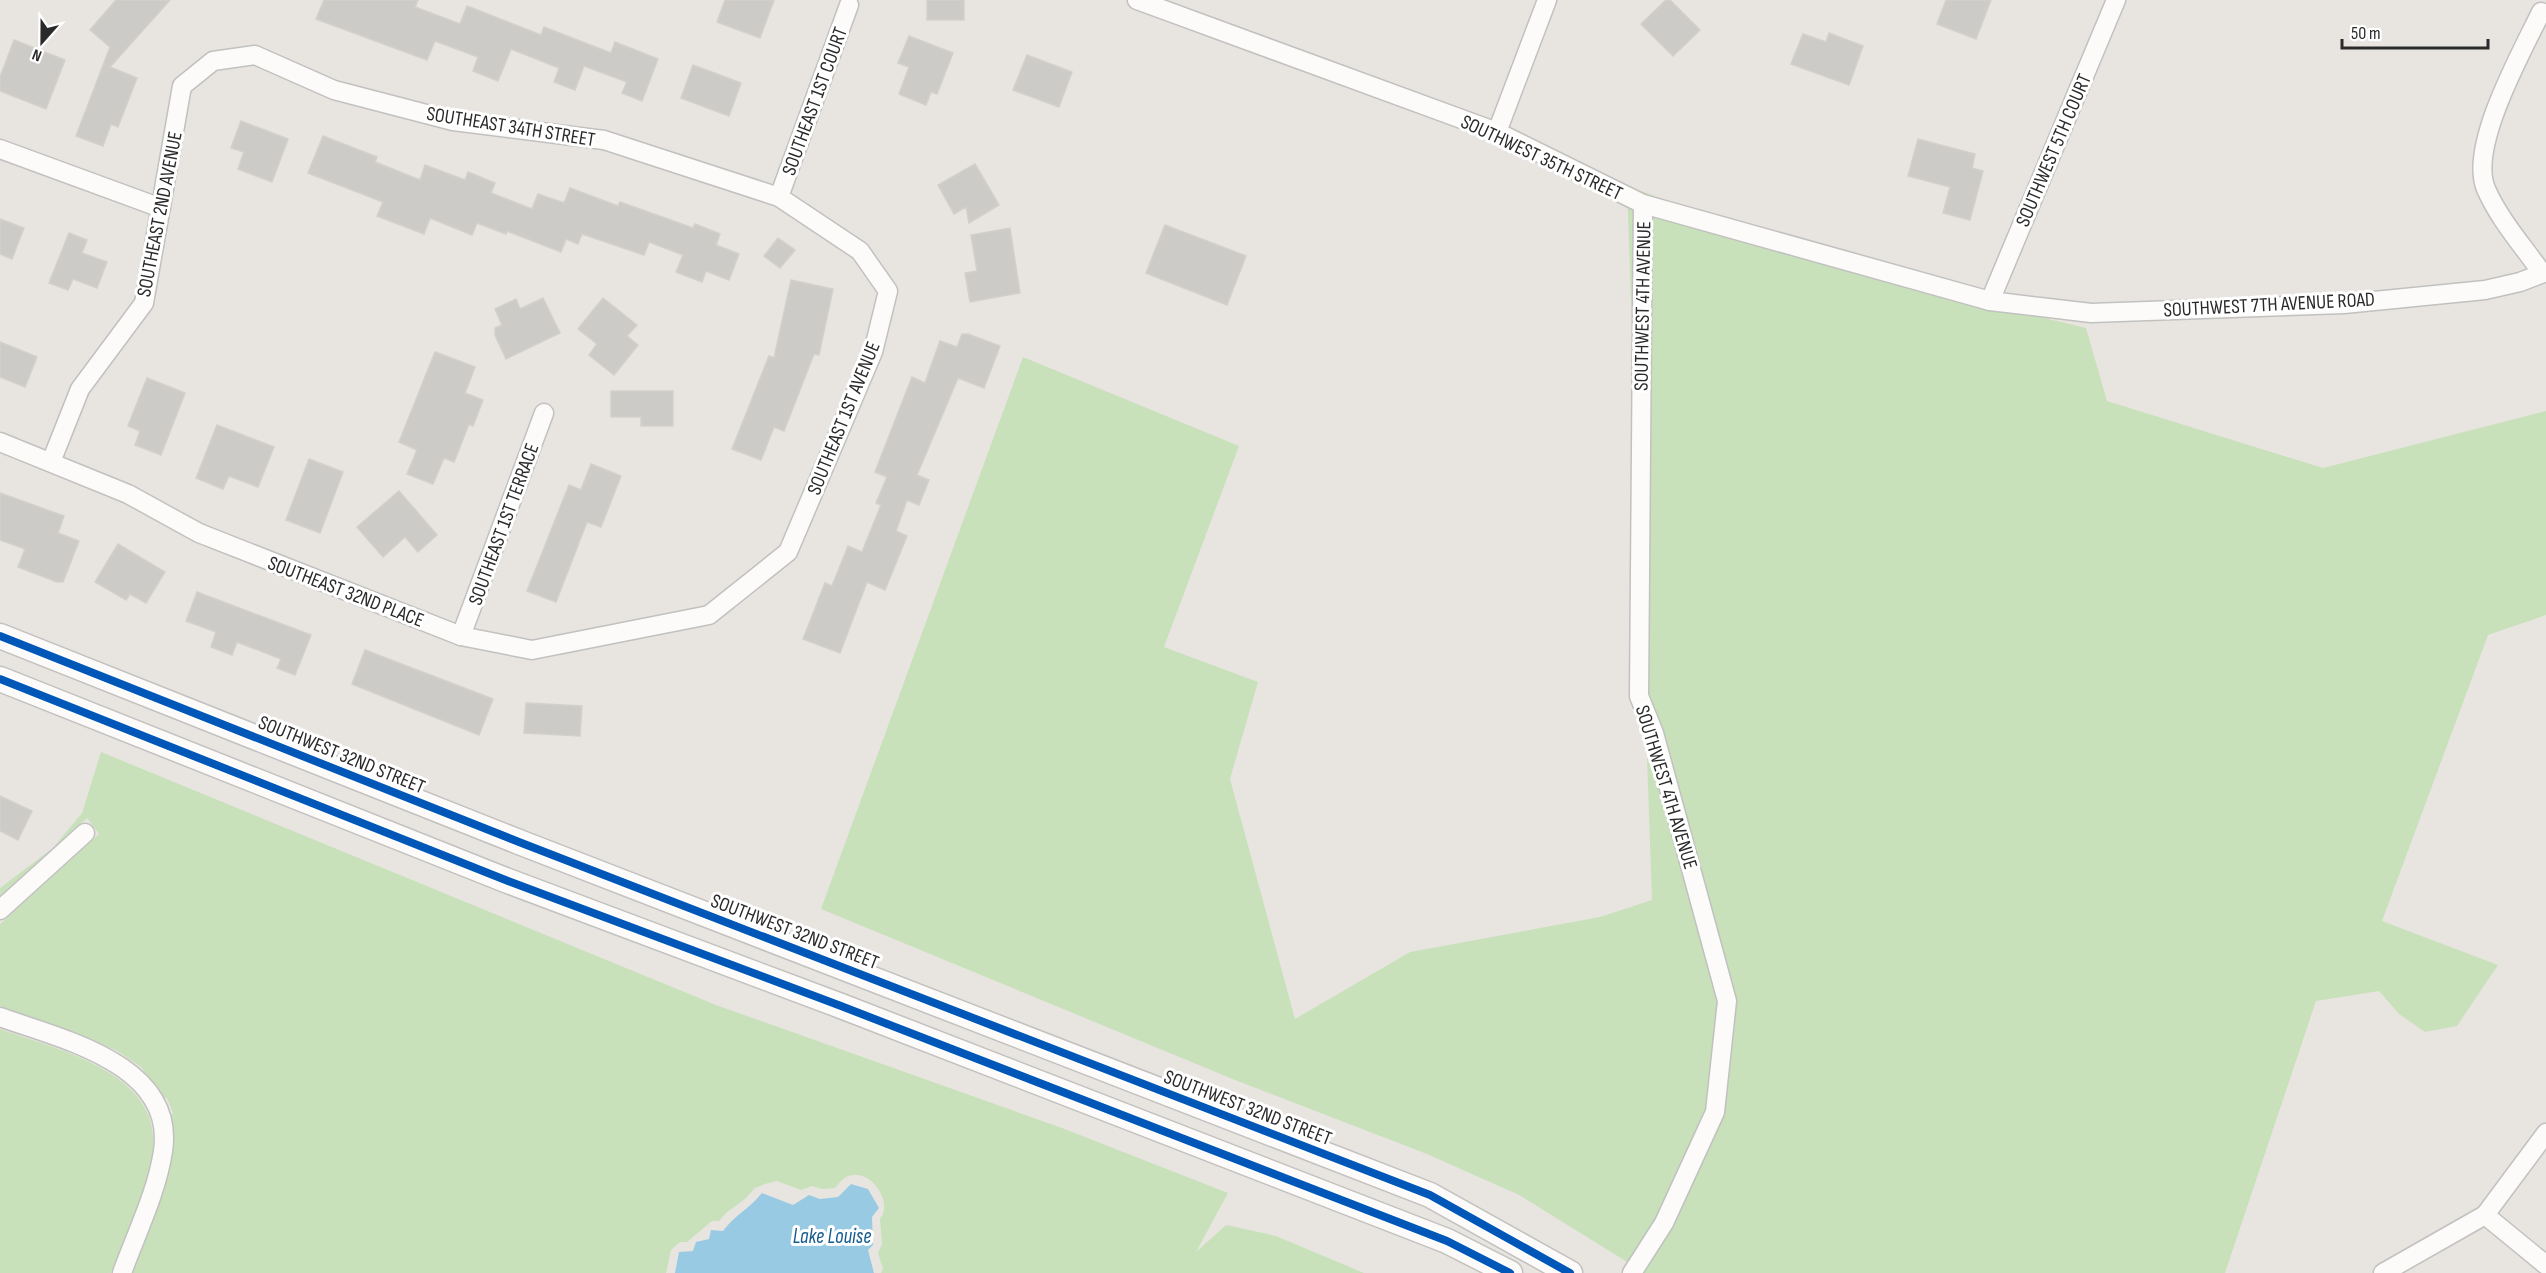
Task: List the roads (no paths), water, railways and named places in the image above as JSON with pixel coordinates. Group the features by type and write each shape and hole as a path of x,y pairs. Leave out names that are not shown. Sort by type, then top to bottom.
{"main road":[{"name":"SOUTHWEST 32ND STREET","path":"0,636 530,846 1430,1195 1570,1273"},
{"path":"0,679 508,881 841,1006 1447,1241 1510,1273"}],"street":[{"name":"SOUTHWEST 35TH STREET","path":"1137,0 1497,132 1643,204 1990,301"},
{"path":"1497,132 1547,0"},
{"name":"SOUTHWEST 5TH COURT","path":"1990,301 2116,0"},
{"name":"SOUTHEAST 1ST COURT","path":"779,197 849,5"},
{"path":"2541,12 2496,110 2483,147 2483,155 2485,186 2500,214 2544,273"},
{"name":"SOUTHEAST 34TH STREET","path":"182,86 213,61 255,55 334,90 453,121 604,140 779,197"},
{"name":"SOUTHEAST 2ND AVENUE","path":"51,462 80,389 144,303 182,86"},
{"path":"0,149 161,208"},
{"name":"SOUTHEAST 1ST AVENUE","path":"709,615 788,552 873,352 888,291 860,251 779,197"},
{"name":"SOUTHWEST 4TH AVENUE","path":"1632,1273 1664,1223 1715,1112 1727,1001 1654,733 1639,696 1643,204"},
{"name":"SOUTHWEST 7TH AVENUE ROAD","path":"1990,301 2091,313 2344,304 2485,290 2520,282 2544,273"},
{"name":"SOUTHEAST 1ST TERRACE","path":"461,636 544,413"},
{"name":"SOUTHEAST 32ND PLACE","path":"0,442 128,494 199,533 461,636 532,650 709,615"},
{"path":"0,910 85,833"},
{"path":"0,1017 112,1060 133,1075 160,1112 164,1140 160,1165 122,1273"},
{"path":"2383,1273 2485,1215 2546,1133"},
{"path":"2485,1215 2546,1265"}],"water":[{"name":"Lake Louise","path":"851,1184 868,1189 879,1208 872,1217 873,1245 868,1250 874,1273 675,1273 679,1252 693,1251 696,1242 709,1239 711,1230 723,1231 762,1193 793,1205 809,1195 820,1199 838,1197"}]}
